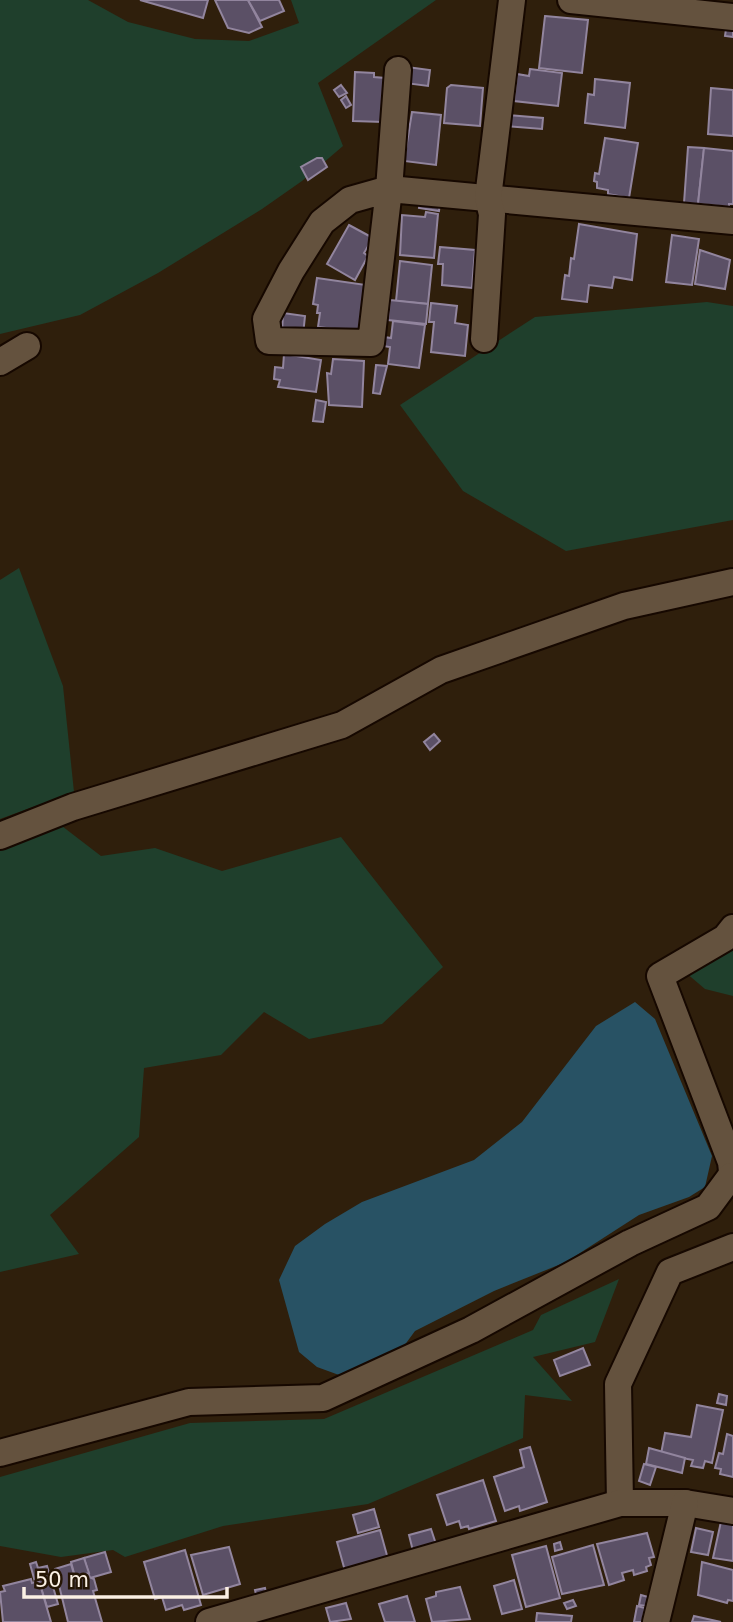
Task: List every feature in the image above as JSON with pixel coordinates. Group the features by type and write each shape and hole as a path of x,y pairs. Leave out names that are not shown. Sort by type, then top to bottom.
{"street":[{"path":"484,339 492,214 488,198 512,0"},
{"path":"570,0 733,17"},
{"path":"398,70 389,188 371,343 269,341 266,318 290,271 322,222 350,200 389,188 733,221"},
{"path":"0,362 27,346"},
{"path":"0,836 74,807 342,725 441,670 624,606 733,582"},
{"path":"0,1453 189,1402 323,1398 471,1330 618,1249 708,1207 732,1170 660,976 725,938 733,928"},
{"path":"620,1503 618,1384 670,1272 733,1247"},
{"path":"209,1622 620,1503 685,1503 733,1511"},
{"path":"656,1622 685,1503"}],"green space":[{"path":"0,0 88,0 128,22 195,39 249,41 299,23 291,0 436,0 318,83 343,146 302,181 158,273 80,315 0,334"},
{"path":"707,302 733,306 733,520 566,551 463,491 400,405 535,317"},
{"path":"19,568 63,686 74,792 0,819 0,580"},
{"path":"58,823 101,856 155,848 222,871 341,837 443,967 382,1024 309,1039 264,1012 221,1055 144,1068 139,1137 50,1215 79,1254 0,1272 0,846"},
{"path":"733,939 733,996 705,989 685,972"},
{"path":"619,1279 595,1342 533,1357 572,1401 525,1395 523,1438 368,1504 223,1526 125,1557 113,1550 61,1557 0,1546 0,1477 190,1423 324,1419 533,1330 541,1315"}],"water":[{"path":"635,1002 655,1019 712,1156 705,1187 689,1197 639,1215 566,1262 494,1291 415,1331 401,1350 339,1375 317,1367 299,1352 279,1280 295,1246 362,1202 474,1160 522,1122 596,1026"}],"building":[{"path":"140,0 208,0 203,18"},
{"path":"215,0 248,0 262,27 249,33 228,28"},
{"path":"248,0 279,0 284,11 260,21"},
{"path":"545,16 588,20 582,73 539,68"},
{"path":"726,29 733,29 733,37 725,36"},
{"path":"407,67 430,70 428,86 405,83"},
{"path":"530,69 562,73 558,106 514,101 517,74 529,76"},
{"path":"355,72 374,73 374,77 385,78 383,122 353,121"},
{"path":"595,79 630,83 625,128 585,123 588,94 594,95"},
{"path":"341,85 347,93 339,97 334,90"},
{"path":"451,85 483,88 480,126 444,123 447,88"},
{"path":"711,88 733,90 733,136 708,134"},
{"path":"346,96 351,105 346,108 341,100"},
{"path":"412,112 441,115 436,165 404,161"},
{"path":"507,115 543,118 542,129 506,126"},
{"path":"605,138 638,143 629,198 608,194 608,190 597,188 597,182 594,181 595,173 599,174"},
{"path":"688,147 704,148 698,204 684,203"},
{"path":"704,148 733,151 733,204 729,204 729,207 698,204"},
{"path":"322,158 327,167 308,180 301,167"},
{"path":"420,200 440,202 439,211 419,208"},
{"path":"426,212 438,214 434,258 400,255 402,215 425,217"},
{"path":"579,224 637,234 632,280 614,277 612,288 589,285 587,302 562,299 565,275 569,276 571,258 574,259"},
{"path":"349,225 373,238 364,253 368,256 355,280 327,264"},
{"path":"672,235 699,239 692,285 666,282"},
{"path":"440,247 475,250 472,288 442,285 443,264 438,264"},
{"path":"700,250 730,260 725,289 695,284"},
{"path":"400,261 432,265 428,304 396,301"},
{"path":"317,278 366,285 359,332 318,327 320,313 317,313 318,305 313,304"},
{"path":"390,300 428,304 426,324 388,320"},
{"path":"431,303 457,306 455,323 468,325 465,356 431,352 434,322 429,322"},
{"path":"283,313 305,316 303,335 282,333"},
{"path":"393,321 425,325 419,368 388,364 390,347 383,346 384,337 391,338"},
{"path":"284,354 321,360 316,392 278,387 280,380 274,379 275,367 283,368"},
{"path":"333,359 364,361 362,407 329,405 327,373 331,374"},
{"path":"376,365 387,366 380,394 373,393"},
{"path":"316,400 326,402 323,422 313,421"},
{"path":"434,734 440,741 430,750 424,742"},
{"path":"583,1348 590,1365 560,1376 554,1360"},
{"path":"719,1394 727,1396 726,1405 717,1403"},
{"path":"697,1405 723,1410 712,1463 705,1461 703,1468 691,1466 693,1460 661,1454 665,1433 691,1437"},
{"path":"727,1434 733,1436 733,1477 720,1474 721,1469 715,1468 719,1453 723,1454"},
{"path":"530,1447 547,1502 520,1511 519,1506 505,1511 494,1477 524,1467 520,1450"},
{"path":"649,1448 685,1458 682,1473 646,1464"},
{"path":"644,1464 656,1467 650,1485 639,1481"},
{"path":"483,1480 496,1521 469,1529 468,1526 461,1528 459,1521 447,1525 437,1495"},
{"path":"374,1509 379,1527 358,1533 353,1515"},
{"path":"722,1517 733,1519 733,1561 713,1558"},
{"path":"696,1528 713,1532 708,1555 691,1552"},
{"path":"431,1529 436,1544 413,1551 409,1535"},
{"path":"380,1530 388,1559 345,1571 337,1542"},
{"path":"647,1533 654,1557 649,1558 651,1565 646,1567 647,1571 634,1575 633,1570 622,1573 624,1580 609,1585 597,1544"},
{"path":"560,1542 562,1549 555,1551 554,1544"},
{"path":"593,1545 604,1585 562,1594 552,1557"},
{"path":"546,1546 560,1598 526,1607 512,1555"},
{"path":"229,1547 240,1584 203,1595 191,1555"},
{"path":"185,1550 201,1605 184,1610 182,1605 166,1610 162,1597 155,1599 144,1562"},
{"path":"105,1552 111,1572 90,1578 84,1558"},
{"path":"84,1558 89,1573 75,1577 71,1562"},
{"path":"36,1562 38,1568 47,1566 58,1604 47,1607 39,1581 35,1582 30,1564"},
{"path":"702,1562 733,1570 733,1601 728,1600 727,1603 698,1595"},
{"path":"71,1564 76,1581 89,1577 94,1579 97,1590 93,1591 102,1622 68,1622 55,1569"},
{"path":"31,1579 32,1583 39,1581 51,1622 3,1622 0,1592 5,1591 3,1586"},
{"path":"514,1580 522,1609 502,1614 494,1586"},
{"path":"460,1587 470,1619 432,1622 426,1599 436,1596 436,1592"},
{"path":"265,1588 267,1596 257,1599 255,1590"},
{"path":"641,1595 648,1597 647,1606 639,1605"},
{"path":"407,1596 415,1622 385,1622 379,1604"},
{"path":"573,1600 576,1606 567,1609 564,1603"},
{"path":"346,1603 351,1619 330,1622 326,1608"},
{"path":"637,1606 645,1608 642,1622 634,1622"},
{"path":"537,1613 572,1616 571,1622 536,1622"},
{"path":"694,1616 721,1622 692,1622"}]}
